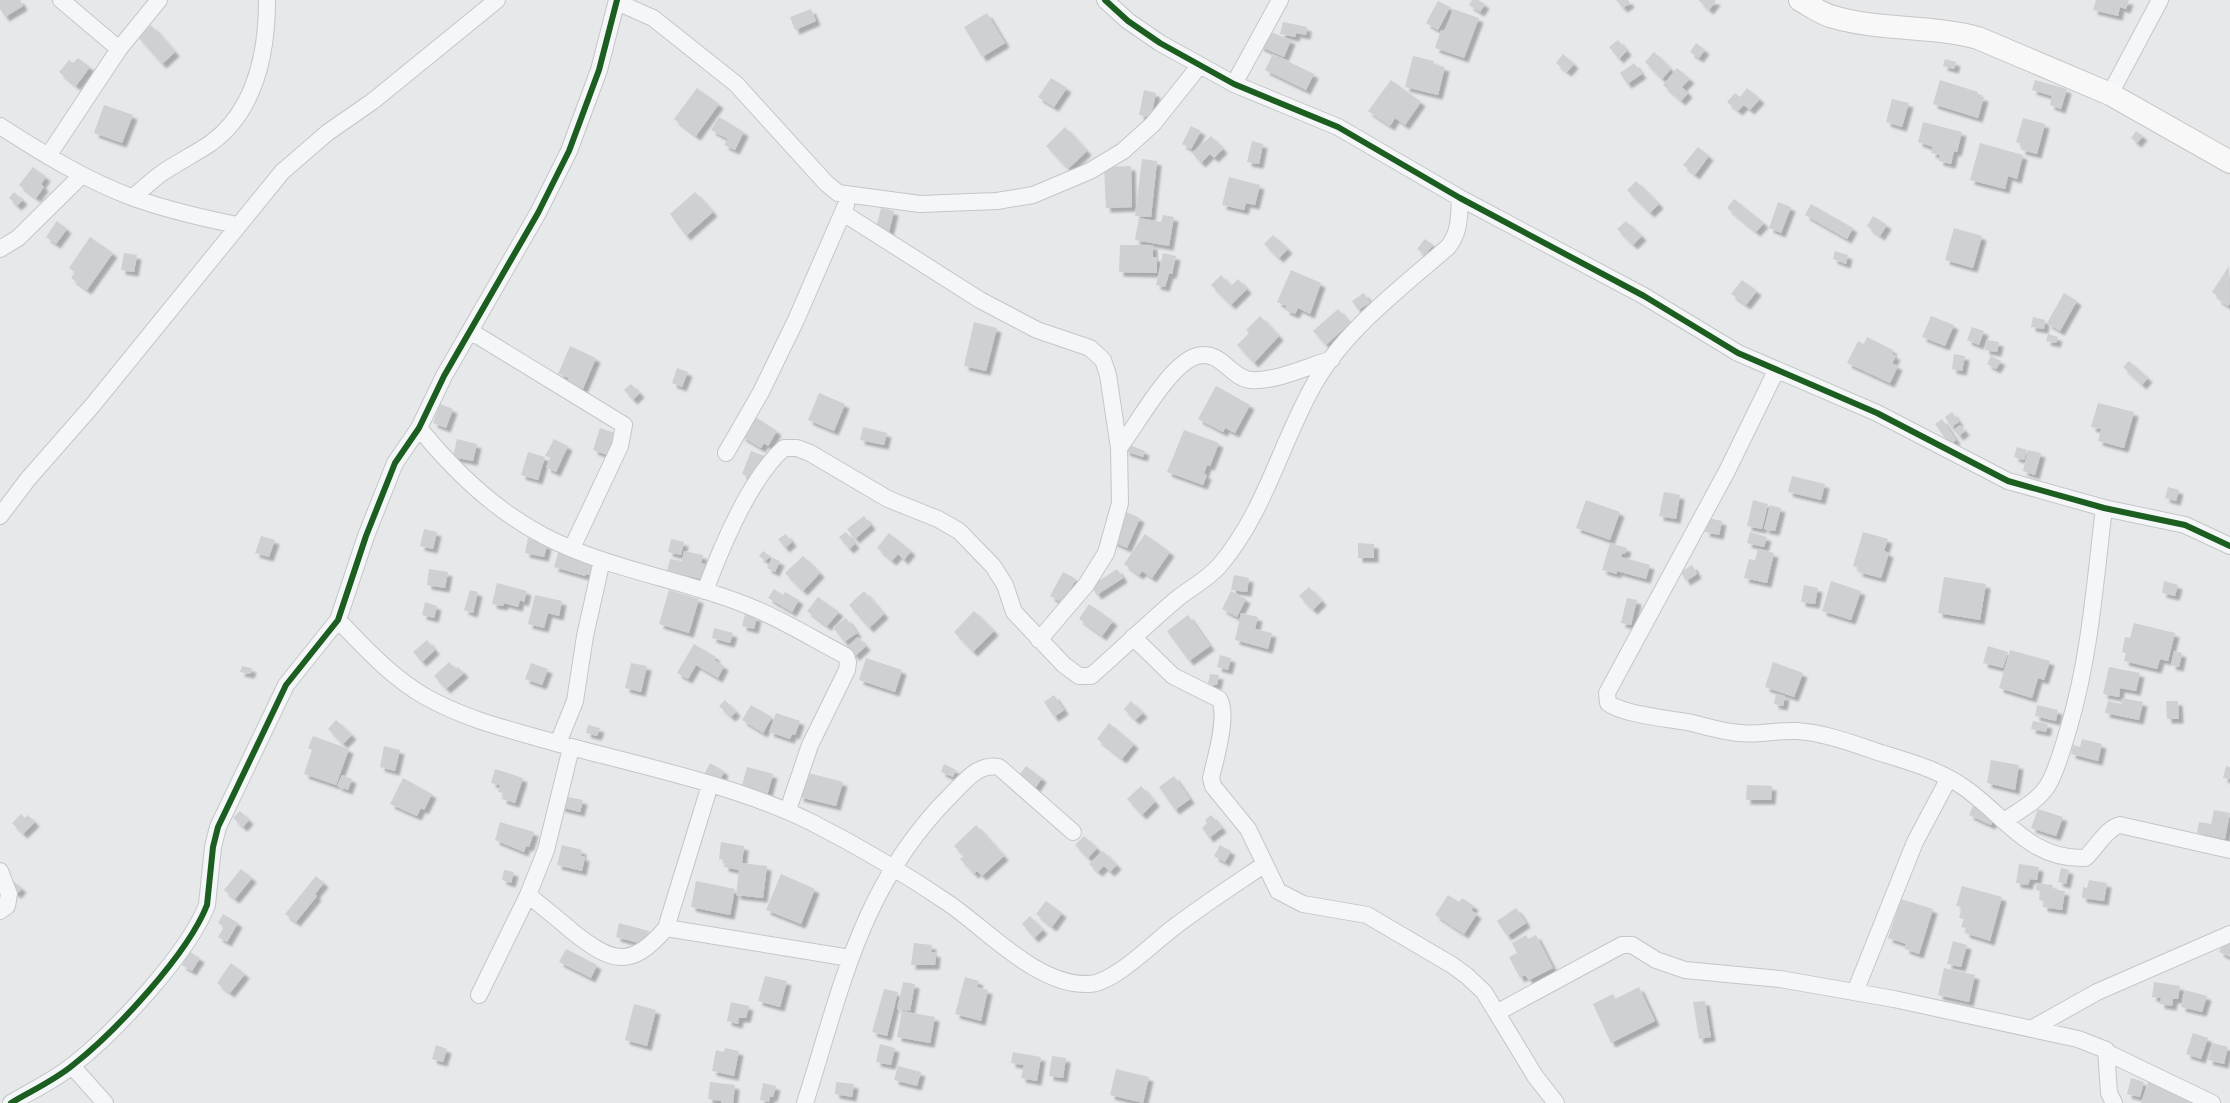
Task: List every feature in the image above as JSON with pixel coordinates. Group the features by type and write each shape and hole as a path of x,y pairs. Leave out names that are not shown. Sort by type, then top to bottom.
{"street":[{"path":"61,0 119,50"},
{"path":"48,156 119,50 159,0"},
{"path":"133,198 162,173 211,143 238,114 256,84 266,32 267,0"},
{"path":"0,516 28,479 92,406 237,225 282,172 327,133 373,101 498,0"},
{"path":"1105,0 1128,21 1234,84 1338,127 1460,198 1644,296 1738,353 1776,371 1828,390 1877,413 2008,481 2104,508 2185,525 2230,546"},
{"path":"1234,84 1280,0"},
{"path":"1800,0 1828,15 1839,18 1874,25 1963,34 1978,38 2110,94 2230,162"},
{"path":"2110,94 2160,0"},
{"path":"11,1103 72,1066 115,1027 146,993 197,925 207,904 212,854 218,827 286,685 338,620 366,536 395,463 419,428 444,376 538,213 568,152 599,70 617,1 653,18 702,55 736,84 759,107 826,183 838,193 920,204 997,201 1033,194 1090,171 1123,151 1154,124 1200,65"},
{"path":"0,126 82,175 133,198 182,213 237,225"},
{"path":"0,249 18,238 82,175"},
{"path":"726,454 762,392 843,213 849,195"},
{"path":"705,592 733,523 765,470 777,454 788,447 810,453 888,499 938,519 959,531 993,566 1005,585 1014,612 1039,640 1064,665 1082,677 1092,675 1178,598 1210,575 1229,552 1272,479 1313,386 1332,359 1365,320 1448,247 1458,233 1460,198"},
{"path":"843,213 980,300 1038,330 1097,352 1103,360 1108,375 1119,448 1120,504 1106,553 1076,598 1039,640"},
{"path":"470,331 624,424 620,446 572,548"},
{"path":"1119,448 1168,378 1197,356 1208,356 1218,359 1239,376 1250,380 1283,375 1332,359"},
{"path":"1776,371 1727,471 1606,694 1606,700 1613,707 1741,734 1798,731 1836,738 1949,778 1962,786 2040,850 2076,858 2085,858 2095,850 2114,826 2120,825 2230,850"},
{"path":"419,428 443,458 485,497 538,532 602,560 758,610 848,659 847,670 810,745 788,810"},
{"path":"2004,821 2042,793 2049,784 2063,748 2078,698 2087,648 2104,508"},
{"path":"479,995 528,895 546,850 575,701 585,636 602,560"},
{"path":"338,620 381,664 424,696 450,710 505,730 710,785 788,810 841,837 892,867 950,904 1009,950 1043,972 1060,979 1091,984 1124,968 1172,928 1265,864"},
{"path":"1134,637 1173,676 1214,696 1221,702 1222,715 1211,778 1213,786 1248,829 1278,891 1290,899 1303,904 1367,915 1468,976 1484,992 1498,1012 1535,1076 1556,1103"},
{"path":"805,1103 857,936 892,867 939,807 978,770 988,767 999,767 1073,832"},
{"path":"1855,992 1915,842 1949,778"},
{"path":"528,895 596,951 612,958 633,955 654,942 666,928 710,785"},
{"path":"0,871 9,899 7,906 0,911"},
{"path":"666,928 850,958"},
{"path":"2032,1028 2098,992 2230,934"},
{"path":"1498,1012 1626,944 1637,948 1656,960 1685,970 1780,979 1855,992 2078,1039 2104,1048 2108,1053 2212,1103"},
{"path":"2108,1053 2109,1093 2114,1103"},
{"path":"72,1066 105,1103"}],"building":[{"path":"0,0 20,0 23,6 5,17 0,9"},
{"path":"1472,0 1478,0 1485,4 1480,12 1469,5"},
{"path":"1616,0 1628,0 1630,3 1623,8"},
{"path":"1698,0 1714,0 1716,1 1709,10"},
{"path":"2096,0 2129,0 2126,9 2120,7 2118,16 2093,10"},
{"path":"1438,1 1450,7 1438,30 1426,23"},
{"path":"811,9 816,21 795,30 790,17"},
{"path":"1453,9 1479,18 1464,58 1435,48 1441,30 1445,31"},
{"path":"987,13 1005,43 982,57 964,27"},
{"path":"1283,22 1307,27 1306,35 1296,33 1295,37 1280,34"},
{"path":"151,25 175,52 162,64 138,37"},
{"path":"1266,30 1291,40 1284,57 1259,46"},
{"path":"1618,40 1627,51 1619,59 1609,47"},
{"path":"1696,43 1705,50 1699,58 1690,52"},
{"path":"1654,52 1671,69 1662,79 1645,62"},
{"path":"1273,54 1314,74 1306,90 1265,70"},
{"path":"1563,54 1574,64 1567,72 1556,63"},
{"path":"1413,56 1434,61 1433,64 1445,67 1438,95 1405,87"},
{"path":"78,58 90,67 76,86 59,72 69,60 73,63"},
{"path":"1945,59 1956,62 1954,69 1943,66"},
{"path":"1634,63 1642,74 1627,84 1620,73"},
{"path":"1677,68 1690,79 1682,87 1688,93 1681,101 1663,85"},
{"path":"1051,78 1067,88 1054,107 1038,97"},
{"path":"1391,80 1421,102 1405,125 1395,118 1390,126 1368,111"},
{"path":"1940,80 1978,92 1977,96 1984,97 1978,118 1933,104"},
{"path":"2035,80 2067,89 2061,109 2050,105 2052,96 2032,90"},
{"path":"697,88 719,104 696,136 674,119"},
{"path":"1747,88 1760,99 1750,110 1744,105 1738,111 1727,102 1735,93 1740,97"},
{"path":"1144,90 1156,93 1151,118 1139,115"},
{"path":"1892,99 1909,103 1902,127 1886,122"},
{"path":"104,105 133,115 122,143 94,133"},
{"path":"719,117 744,132 735,150 724,145 728,139 711,130"},
{"path":"2023,118 2045,124 2037,154 2021,150 2022,144 2016,142"},
{"path":"1923,122 1962,132 1957,152 1954,151 1951,164 1939,161 1940,155 1931,153 1933,147 1918,142"},
{"path":"1191,126 1201,131 1191,149 1182,144"},
{"path":"1065,127 1087,151 1068,169 1046,146"},
{"path":"2136,131 2143,136 2137,143 2131,138"},
{"path":"1211,136 1223,149 1214,158 1210,154 1201,163 1192,153"},
{"path":"1252,141 1263,144 1259,164 1247,162"},
{"path":"1980,143 2023,155 2017,179 2008,176 2005,189 1970,180"},
{"path":"1698,147 1709,156 1695,175 1683,165"},
{"path":"1142,159 1157,161 1151,217 1135,216"},
{"path":"1131,166 1132,207 1106,208 1104,167"},
{"path":"33,167 46,177 41,184 44,187 36,198 19,185"},
{"path":"1229,177 1260,185 1255,205 1246,203 1244,210 1222,205"},
{"path":"1636,181 1659,204 1650,213 1627,190"},
{"path":"14,192 23,200 17,206 9,198"},
{"path":"695,192 713,212 686,236 670,214"},
{"path":"1734,199 1764,223 1756,232 1727,208"},
{"path":"1778,202 1791,207 1781,233 1769,228"},
{"path":"1811,204 1853,228 1847,239 1805,215"},
{"path":"881,208 894,211 889,232 876,229"},
{"path":"1163,215 1174,217 1169,246 1135,240 1139,218 1161,222"},
{"path":"1873,216 1887,225 1880,236 1867,226"},
{"path":"57,221 67,229 56,244 46,237"},
{"path":"1626,221 1642,236 1633,245 1617,229"},
{"path":"1954,228 1982,236 1973,268 1945,260"},
{"path":"1273,235 1288,249 1279,258 1264,244"},
{"path":"90,237 113,253 87,290 71,278 75,272 69,268"},
{"path":"1425,239 1433,245 1425,255 1417,249"},
{"path":"1120,245 1153,245 1153,257 1157,257 1157,273 1119,272"},
{"path":"1835,251 1848,255 1846,264 1833,259"},
{"path":"124,253 137,255 134,272 121,270"},
{"path":"1163,253 1176,256 1172,274 1169,274 1165,287 1156,285"},
{"path":"2229,266 2230,303 2228,306 2217,299 2219,297 2212,292"},
{"path":"1291,270 1321,283 1310,314 1298,308 1295,314 1285,310 1287,306 1277,302"},
{"path":"1221,275 1231,286 1238,279 1247,289 1231,305 1211,285"},
{"path":"1742,280 1757,291 1746,305 1731,294"},
{"path":"1364,293 1370,303 1358,310 1352,301"},
{"path":"2064,293 2077,301 2060,331 2047,323"},
{"path":"1338,309 1350,323 1326,345 1313,331"},
{"path":"1260,316 1279,336 1254,363 1237,345 1249,333 1246,330"},
{"path":"1931,316 1954,325 1945,346 1922,337"},
{"path":"2033,317 2045,320 2044,329 2031,327"},
{"path":"974,322 997,328 986,371 964,366"},
{"path":"1972,327 1984,331 1979,345 1967,340"},
{"path":"2048,334 2058,337 2056,343 2046,341"},
{"path":"1867,337 1893,350 1891,353 1896,356 1892,363 1898,366 1890,383 1847,363 1858,341 1864,344"},
{"path":"1987,340 1999,342 1997,352 1985,350"},
{"path":"570,346 596,358 582,391 566,384 569,378 558,374"},
{"path":"1954,354 1965,356 1962,371 1952,369"},
{"path":"1991,356 2001,361 1996,369 1987,364"},
{"path":"2129,361 2148,378 2142,385 2123,367"},
{"path":"677,368 688,372 682,387 672,383"},
{"path":"631,384 640,393 633,400 624,390"},
{"path":"1216,386 1250,405 1235,433 1225,428 1223,432 1198,419"},
{"path":"819,393 845,404 834,431 808,420"},
{"path":"2098,403 2134,412 2124,448 2098,441 2101,429 2091,427"},
{"path":"440,404 453,409 446,428 433,423"},
{"path":"1952,412 1959,422 1951,427 1945,417"},
{"path":"754,416 777,431 768,446 764,443 761,448 741,436"},
{"path":"1942,419 1956,440 1950,445 1935,424"},
{"path":"1960,425 1965,431 1959,436 1954,430"},
{"path":"863,427 887,433 884,445 860,440"},
{"path":"600,428 618,434 610,456 593,450"},
{"path":"1184,430 1219,443 1210,466 1207,465 1204,474 1207,475 1203,485 1167,472"},
{"path":"457,439 477,444 473,461 453,457"},
{"path":"554,439 568,446 556,472 546,467 551,458 545,456"},
{"path":"1127,444 1145,451 1143,457 1125,451"},
{"path":"2017,447 2027,450 2024,460 2014,457"},
{"path":"2028,450 2041,453 2035,475 2023,471"},
{"path":"751,451 765,456 755,480 742,474"},
{"path":"528,452 545,457 538,480 521,475"},
{"path":"1792,476 1825,484 1821,500 1788,492"},
{"path":"2168,487 2179,490 2176,501 2165,498"},
{"path":"1664,492 1680,495 1676,519 1659,516"},
{"path":"1586,500 1620,512 1610,540 1576,528"},
{"path":"1753,500 1768,504 1762,529 1747,526"},
{"path":"1770,505 1781,508 1775,531 1764,529"},
{"path":"1124,511 1140,518 1127,548 1112,541"},
{"path":"864,516 871,525 855,539 847,529"},
{"path":"1708,518 1722,521 1719,535 1705,532"},
{"path":"424,529 437,532 433,549 420,546"},
{"path":"846,532 855,544 849,549 839,537"},
{"path":"1750,532 1767,537 1764,547 1747,543"},
{"path":"1863,532 1888,539 1884,551 1889,553 1881,578 1858,572 1859,568 1853,566"},
{"path":"889,533 911,551 904,560 898,554 892,561 877,548"},
{"path":"786,534 792,542 785,548 778,539"},
{"path":"1145,534 1170,552 1152,578 1142,571 1139,575 1124,564"},
{"path":"261,536 275,540 269,557 255,553"},
{"path":"528,538 547,545 544,557 525,553"},
{"path":"671,539 684,542 681,555 668,552"},
{"path":"1358,543 1374,544 1374,558 1358,558"},
{"path":"1610,543 1627,548 1625,554 1622,553 1621,557 1650,565 1646,579 1617,571 1617,574 1602,570"},
{"path":"1758,549 1774,553 1767,583 1744,578 1749,559 1755,560"},
{"path":"559,550 597,562 593,576 586,574 585,576 554,567"},
{"path":"684,551 703,555 701,563 705,564 701,579 667,571 670,559 682,561"},
{"path":"763,551 770,556 766,561 759,556"},
{"path":"803,556 820,573 803,591 785,573"},
{"path":"772,558 780,561 775,572 767,568"},
{"path":"1692,565 1697,574 1686,581 1681,572"},
{"path":"429,569 448,572 445,588 427,585"},
{"path":"1117,569 1123,578 1097,595 1091,586"},
{"path":"1063,572 1076,579 1063,603 1050,596"},
{"path":"1234,575 1249,578 1247,592 1231,590"},
{"path":"1944,577 1986,584 1980,620 1938,613"},
{"path":"1831,581 1861,591 1851,620 1822,611"},
{"path":"2164,581 2178,585 2175,596 2162,593"},
{"path":"497,583 527,591 524,602 520,600 518,607 504,603 503,606 492,604"},
{"path":"1804,585 1818,588 1815,604 1801,602"},
{"path":"1309,587 1322,601 1313,610 1299,596"},
{"path":"774,589 783,595 785,592 799,600 792,612 768,598"},
{"path":"470,590 478,592 473,613 464,610"},
{"path":"669,590 699,599 689,633 659,624"},
{"path":"864,591 884,614 869,628 849,605"},
{"path":"1231,591 1246,599 1237,617 1222,609"},
{"path":"535,595 562,601 559,616 548,613 544,628 528,624"},
{"path":"818,597 839,612 827,626 807,611"},
{"path":"1627,598 1637,600 1631,625 1621,623"},
{"path":"425,602 437,606 434,618 422,615"},
{"path":"1089,604 1113,621 1102,636 1079,619"},
{"path":"974,611 994,631 973,652 954,632"},
{"path":"1241,613 1258,617 1255,629 1272,633 1268,649 1235,640"},
{"path":"745,614 757,617 754,629 742,626"},
{"path":"1188,615 1210,646 1189,661 1167,631"},
{"path":"846,618 857,633 844,642 833,627"},
{"path":"2134,623 2175,633 2168,661 2160,659 2157,669 2124,661 2126,653 2122,652 2125,637 2130,638"},
{"path":"714,628 733,633 730,643 712,638"},
{"path":"858,637 866,646 855,656 847,647"},
{"path":"427,640 435,650 422,662 413,652"},
{"path":"694,644 716,657 714,660 724,666 718,678 696,665 688,679 677,673"},
{"path":"1988,646 2008,652 2003,668 1983,663"},
{"path":"2010,650 2050,661 2044,680 2038,678 2032,698 1999,688"},
{"path":"2174,651 2182,653 2179,667 2171,665"},
{"path":"1220,655 1231,658 1228,670 1217,667"},
{"path":"866,658 902,670 895,692 859,680"},
{"path":"449,662 456,669 458,667 464,673 446,689 434,676"},
{"path":"1773,662 1803,673 1794,697 1765,687"},
{"path":"531,663 548,669 542,685 525,679"},
{"path":"631,663 647,666 641,692 625,688"},
{"path":"242,666 252,668 250,674 240,672"},
{"path":"2109,667 2140,673 2136,691 2120,688 2119,697 2103,694"},
{"path":"1210,674 1219,675 1217,685 1208,684"},
{"path":"1776,694 1785,696 1783,706 1774,704"},
{"path":"1054,695 1064,710 1054,717 1044,702"},
{"path":"2122,698 2143,702 2139,720 2105,713 2108,701 2121,704"},
{"path":"725,700 736,712 731,717 719,706"},
{"path":"1131,701 1143,713 1135,720 1124,709"},
{"path":"2166,701 2178,701 2179,719 2167,719"},
{"path":"751,705 772,717 763,733 742,720"},
{"path":"2037,705 2058,710 2056,721 2035,716"},
{"path":"776,713 800,721 795,735 792,734 790,739 769,732"},
{"path":"336,720 352,735 343,744 328,729"},
{"path":"2033,721 2048,724 2046,732 2031,729"},
{"path":"1109,723 1134,744 1122,759 1097,739"},
{"path":"588,725 600,728 597,736 586,733"},
{"path":"313,736 349,749 336,785 304,774 312,750 308,748"},
{"path":"2082,739 2102,744 2098,761 2071,754 2073,745 2080,747"},
{"path":"384,746 400,750 395,771 380,767"},
{"path":"1991,760 2019,765 2015,790 1987,783"},
{"path":"710,763 724,771 720,781 705,773"},
{"path":"944,764 956,770 953,777 941,772"},
{"path":"1026,766 1042,778 1034,790 1017,778"},
{"path":"2226,766 2230,767 2230,779 2223,778"},
{"path":"747,767 773,774 767,796 741,789"},
{"path":"495,769 523,778 515,803 502,799 504,793 498,792 500,785 491,783"},
{"path":"805,772 843,782 836,806 799,797"},
{"path":"342,775 352,779 348,790 337,786"},
{"path":"1174,776 1190,799 1175,810 1159,787"},
{"path":"403,778 432,794 424,810 421,808 417,816 390,804"},
{"path":"1747,785 1772,786 1771,800 1746,800"},
{"path":"1141,786 1155,802 1142,815 1127,799"},
{"path":"563,796 583,800 580,812 560,807"},
{"path":"1973,806 1995,815 1991,825 1969,815"},
{"path":"2038,809 2063,817 2056,836 2031,828"},
{"path":"2214,810 2230,813 2225,839 2197,833 2199,822 2211,824"},
{"path":"240,811 249,820 243,827 233,818"},
{"path":"21,814 25,818 28,815 35,822 23,834 12,823"},
{"path":"1211,815 1222,828 1209,838 1202,828 1207,823 1205,820"},
{"path":"500,822 534,832 529,847 526,846 524,852 495,840"},
{"path":"976,825 1004,856 982,876 977,871 974,874 960,859 964,856 954,846"},
{"path":"1084,836 1097,848 1088,858 1075,845"},
{"path":"721,842 744,846 742,863 767,866 763,898 736,895 739,870 724,867 725,860 719,859"},
{"path":"562,845 582,850 581,856 585,857 582,871 557,865"},
{"path":"1220,845 1231,851 1225,862 1214,856"},
{"path":"1103,851 1117,865 1110,872 1104,866 1098,872 1089,864"},
{"path":"2019,864 2039,867 2037,880 2030,879 2028,885 2016,883"},
{"path":"2061,868 2069,870 2066,884 2058,882"},
{"path":"241,869 252,878 235,899 224,890"},
{"path":"504,870 514,872 511,883 502,880"},
{"path":"781,874 815,889 801,924 766,910"},
{"path":"316,876 324,883 315,894 317,896 296,922 285,914"},
{"path":"2089,880 2107,883 2104,901 2082,898 2083,887 2087,888"},
{"path":"13,881 22,888 17,894 8,888"},
{"path":"696,881 735,889 730,915 691,907"},
{"path":"2037,883 2053,885 2052,889 2065,891 2062,910 2043,907 2044,901 2039,900 2040,891 2036,890"},
{"path":"1962,886 2002,897 1990,941 1965,933 1966,928 1961,927 1964,919 1959,918 1962,907 1956,906"},
{"path":"1448,895 1459,902 1462,898 1474,906 1471,910 1477,914 1464,934 1435,915"},
{"path":"1901,899 1933,909 1919,954 1905,949 1906,944 1888,938"},
{"path":"1046,901 1062,913 1052,927 1036,914"},
{"path":"1516,908 1526,923 1507,936 1497,921"},
{"path":"223,914 238,923 227,942 218,937 224,927 218,923"},
{"path":"1030,916 1043,930 1034,938 1022,924"},
{"path":"619,923 649,931 646,945 616,937"},
{"path":"1526,935 1528,939 1536,935 1553,968 1529,980 1525,975 1520,978 1509,957 1517,953 1512,943"},
{"path":"1953,941 1967,945 1961,967 1947,964"},
{"path":"2224,941 2230,944 2230,957 2219,952"},
{"path":"914,943 932,945 931,952 936,953 935,965 911,965"},
{"path":"566,949 597,965 591,978 559,962"},
{"path":"190,952 200,958 192,971 182,965"},
{"path":"231,963 245,974 230,993 217,983"},
{"path":"1944,968 1975,975 1969,1002 1938,995"},
{"path":"765,976 787,981 780,1007 758,1001"},
{"path":"965,977 979,981 977,987 988,990 981,1021 955,1014"},
{"path":"903,982 915,984 910,1011 897,1009"},
{"path":"2154,982 2180,986 2178,999 2173,999 2172,1006 2160,1004 2161,998 2152,997"},
{"path":"1639,987 1655,1021 1611,1043 1593,1004 1613,994 1615,999"},
{"path":"884,989 898,992 887,1036 872,1032"},
{"path":"2185,990 2207,996 2202,1012 2181,1007"},
{"path":"1705,1001 1711,1037 1699,1039 1693,1002"},
{"path":"731,1002 749,1006 746,1018 739,1018 738,1024 727,1021"},
{"path":"634,1004 656,1010 647,1046 625,1040"},
{"path":"902,1011 935,1017 930,1043 897,1037"},
{"path":"2193,1033 2208,1038 2201,1059 2186,1054"},
{"path":"2213,1043 2228,1047 2224,1064 2208,1060"},
{"path":"880,1044 895,1048 891,1065 876,1062"},
{"path":"436,1045 447,1049 443,1062 432,1059"},
{"path":"725,1048 739,1051 734,1076 712,1071 716,1050 724,1052"},
{"path":"1013,1052 1041,1057 1037,1081 1021,1078 1024,1065 1011,1063"},
{"path":"1052,1056 1066,1058 1063,1078 1049,1076"},
{"path":"898,1066 921,1072 917,1086 894,1080"},
{"path":"1116,1069 1149,1077 1143,1103 1110,1095"},
{"path":"2131,1078 2144,1082 2140,1097 2127,1094"},
{"path":"710,1082 735,1085 733,1103 721,1103 721,1101 708,1099"},
{"path":"836,1082 854,1084 852,1097 835,1094"},
{"path":"2148,1082 2204,1100 2203,1103 2141,1103"},
{"path":"763,1083 776,1086 773,1097 770,1097 769,1102 760,1100"}],"cycle path":[{"path":"11,1103 66,1070 109,1033 149,991 198,925 207,905 213,847 218,827 286,685 338,620 366,536 395,463 419,428 444,376 538,213 569,151 599,70 617,0"},
{"path":"1105,0 1128,21 1160,43 1234,84 1338,127 1460,198 1644,296 1738,353 1877,413 2008,481 2104,508 2185,525 2230,546"}]}
